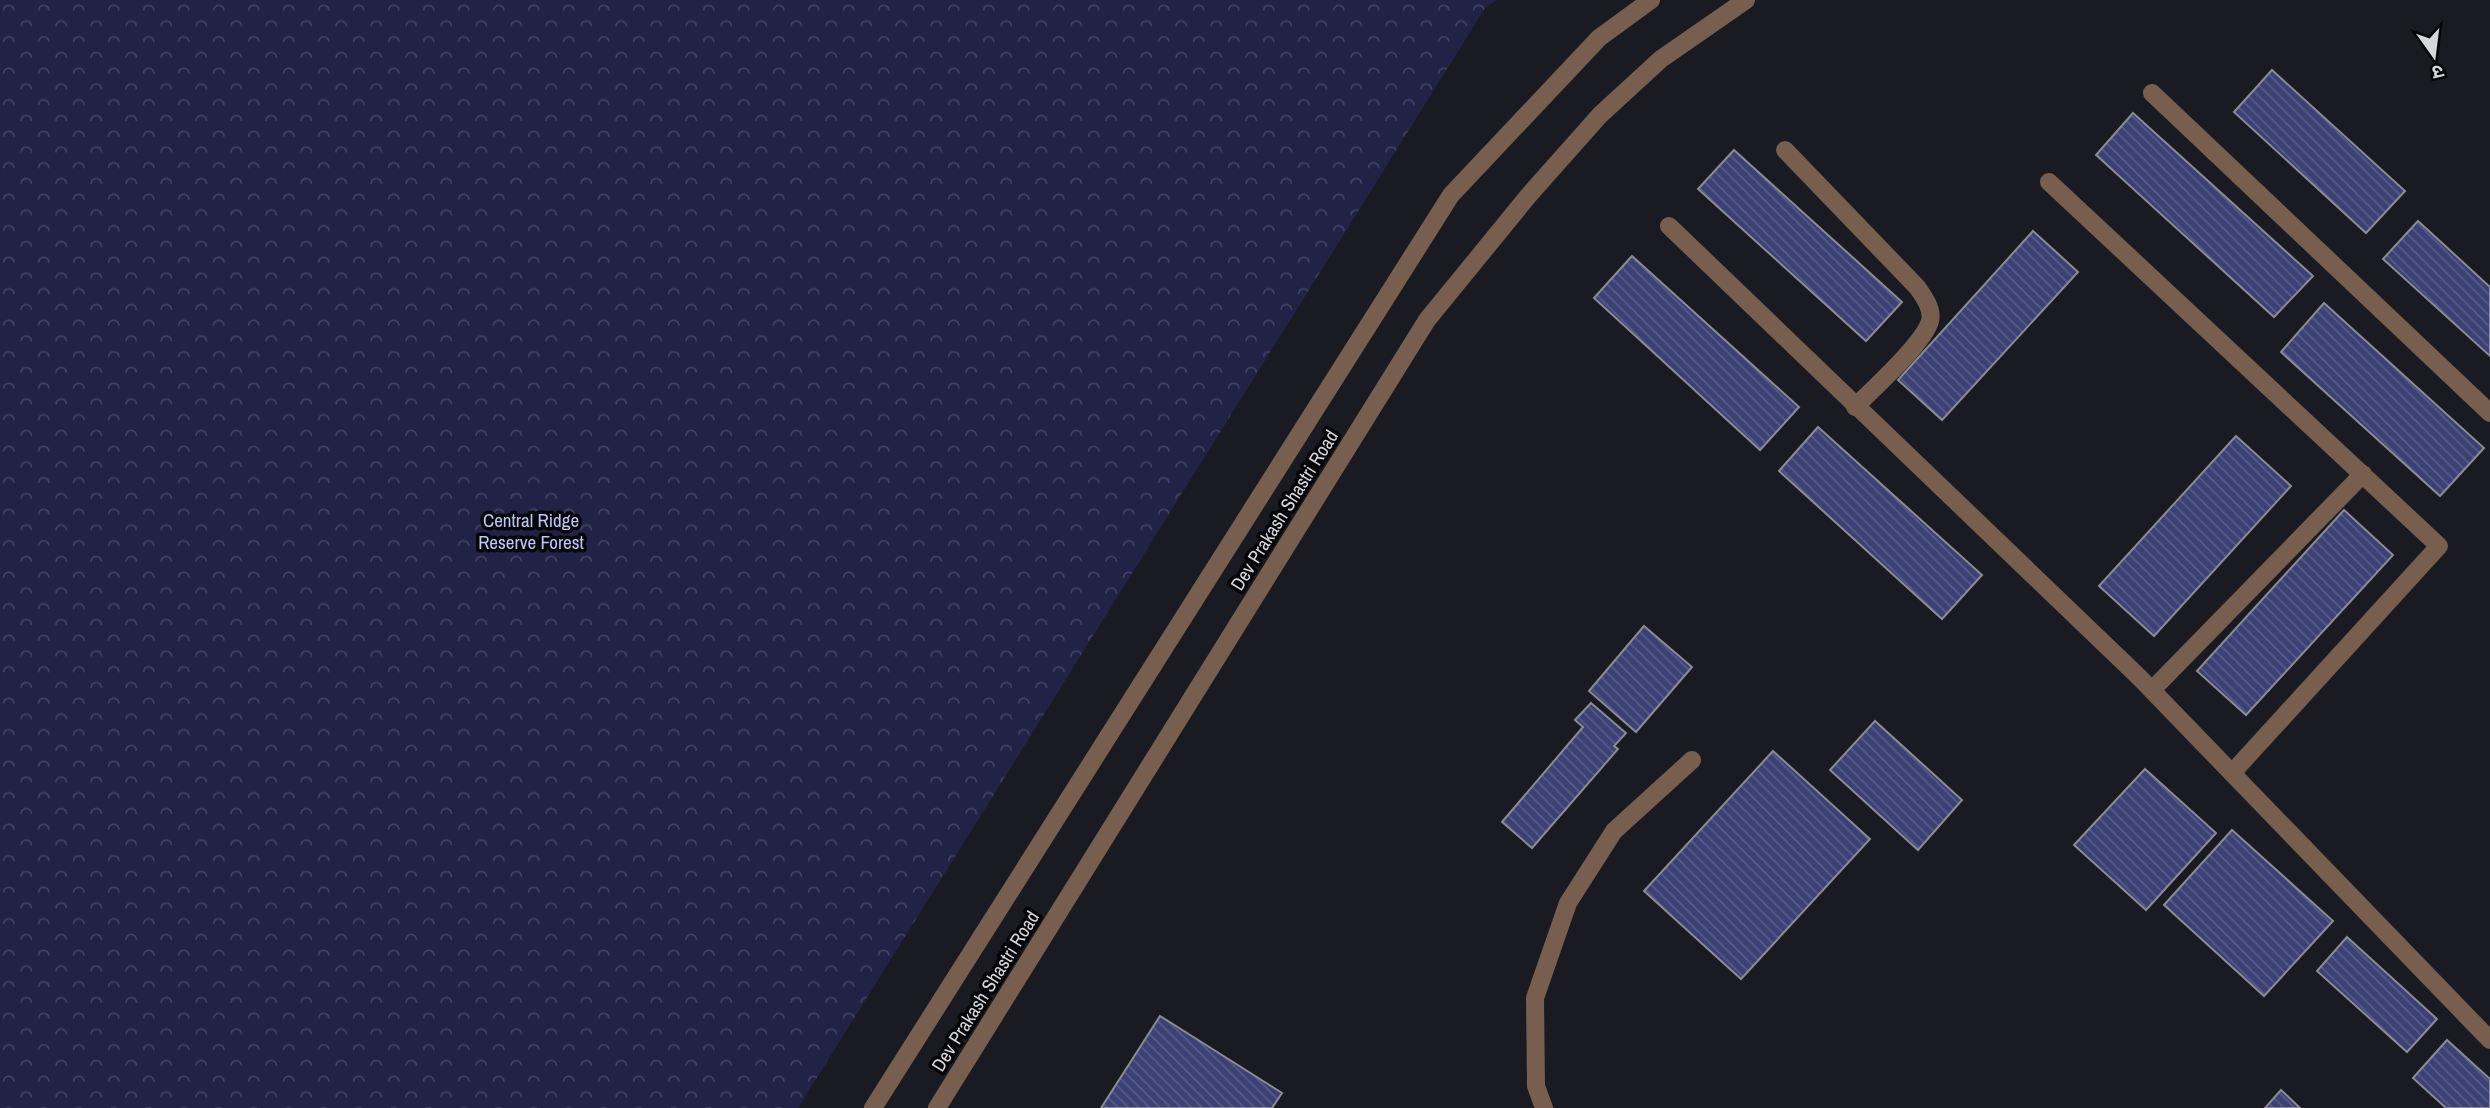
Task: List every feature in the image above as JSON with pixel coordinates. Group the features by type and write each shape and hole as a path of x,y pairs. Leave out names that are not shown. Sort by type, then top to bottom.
{"street":[{"name":"Dev Prakash Shastri Road","path":"873,1108 1451,195 1599,38 1651,0"},
{"name":"Dev Prakash Shastri Road","path":"937,1108 1427,320 1529,195 1600,115 1661,59 1746,0"},
{"path":"2152,93 2490,413"},
{"path":"1786,150 1917,287 1928,302 1931,319 1924,334 1855,407"},
{"path":"2049,182 2439,546 2232,773"},
{"path":"1669,226 2152,690 2490,1040"},
{"path":"2152,690 2363,474"},
{"path":"1545,1108 1536,1086 1535,998 1568,903 1614,831 1692,760"}],"green space":[{"name":"Central Ridge Reserve Forest","path":"0,0 1497,0 1485,8 798,1108 0,1108"}],"building":[{"path":"2272,70 2405,191 2366,233 2234,112"},
{"path":"2133,113 2313,276 2274,317 2096,155"},
{"path":"1734,150 1902,302 1866,341 1698,189"},
{"path":"2418,221 2490,287 2490,356 2383,259"},
{"path":"2033,231 2078,272 1942,420 1898,380"},
{"path":"1632,256 1799,407 1760,450 1594,298"},
{"path":"2324,303 2484,448 2440,496 2281,352"},
{"path":"1818,427 1982,575 1942,619 1779,471"},
{"path":"2236,436 2291,486 2154,636 2099,586"},
{"path":"2344,510 2393,555 2246,715 2197,671"},
{"path":"1644,626 1692,667 1636,732 1589,691"},
{"path":"1591,703 1626,733 1614,746 1618,749 1532,848 1502,822 1583,727 1575,720"},
{"path":"1875,721 1962,800 1918,850 1830,770"},
{"path":"1773,751 1870,839 1741,979 1644,891"},
{"path":"2145,769 2216,833 2146,910 2074,845"},
{"path":"2232,830 2333,921 2264,996 2164,905"},
{"path":"2347,937 2437,1019 2407,1052 2317,971"},
{"path":"1160,1016 1282,1093 1272,1108 1101,1108"},
{"path":"2447,1040 2490,1079 2490,1108 2446,1108 2413,1078"},
{"path":"2281,1090 2300,1108 2265,1108"}]}
